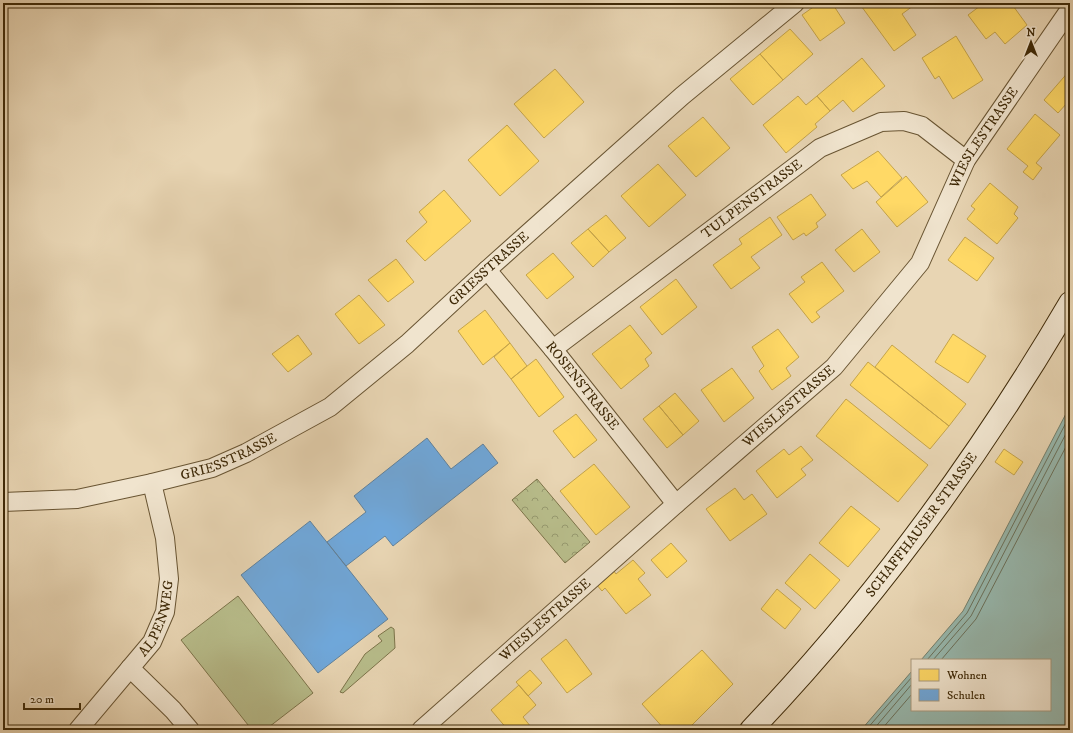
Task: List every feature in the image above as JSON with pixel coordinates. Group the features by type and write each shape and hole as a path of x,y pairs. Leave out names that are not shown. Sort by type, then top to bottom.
{"main road":[{"name":"SCHAFFHAUSER STRASSE","path":"751,730 861,604 934,510 996,422 1070,303"}],"street":[{"name":"GRIESSTRASSE","path":"3,502 77,499 212,468 246,453 330,407 407,344 487,270 682,96 795,3"},
{"name":"WIESLESTRASSE","path":"421,730 676,504 834,367 920,263 966,160 1070,9"},
{"name":"TULPENSTRASSE","path":"554,349 820,148 881,122 904,121 922,126 966,160"},
{"name":"ROSENSTRASSE","path":"487,270 554,349 676,504"},
{"name":"ALPENWEG","path":"78,730 152,642 165,612 169,579 165,538 152,483"},
{"path":"130,668 173,710 190,730"}],"green space":[{"path":"537,479 590,542 565,563 512,500"},
{"path":"238,596 313,693 265,730 252,730 181,640"},
{"path":"391,627 394,629 395,648 343,693 340,692 365,654 382,641 378,636"}],"water":[{"path":"1070,406 1070,730 861,730 911,672 911,711 1051,711 1051,659 922,659 963,611"}],"building: Wohnen":[{"path":"819,3 832,3 845,23 820,41 802,15"},
{"path":"859,3 917,3 902,14 916,35 894,51"},
{"path":"984,3 1011,3 1027,25 1005,44 995,32 986,39 968,15"},
{"path":"790,29 813,54 783,80 760,54"},
{"path":"956,36 983,80 953,99 939,76 935,79 922,58"},
{"path":"760,54 783,80 753,105 730,79"},
{"path":"862,58 885,86 853,112 843,100 830,111 817,96"},
{"path":"555,69 584,102 544,138 514,104"},
{"path":"1070,70 1070,105 1067,103 1058,113 1044,100"},
{"path":"798,96 806,105 817,96 830,111 815,124 817,127 786,153 763,125"},
{"path":"1035,114 1060,135 1036,163 1042,168 1033,180 1023,172 1028,166 1007,149"},
{"path":"703,117 730,148 696,177 668,146"},
{"path":"507,125 539,161 500,196 468,160"},
{"path":"878,151 902,178 881,197 867,181 853,189 841,175"},
{"path":"658,164 686,195 649,227 621,196"},
{"path":"906,176 928,202 897,227 876,202"},
{"path":"990,183 1018,207 1014,214 1018,218 997,244 967,219 975,209 971,206"},
{"path":"444,190 471,221 425,261 406,241 427,222 419,212"},
{"path":"811,194 826,215 816,223 818,227 806,236 804,233 793,240 777,217"},
{"path":"606,215 626,238 609,252 588,229"},
{"path":"770,217 782,235 751,257 760,268 731,289 713,265 742,244 739,239"},
{"path":"588,229 609,252 593,267 571,243"},
{"path":"862,229 880,252 854,272 835,250"},
{"path":"965,237 994,258 977,281 948,260"},
{"path":"553,253 574,277 547,299 526,275"},
{"path":"396,259 414,282 388,302 368,280"},
{"path":"822,262 844,291 816,312 820,317 812,323 789,294 805,282 801,277"},
{"path":"676,279 697,307 662,335 640,307"},
{"path":"359,295 385,325 359,344 335,314"},
{"path":"485,310 510,343 483,365 458,331"},
{"path":"630,325 652,353 645,359 649,366 621,389 592,354"},
{"path":"778,329 799,357 786,368 791,376 772,390 759,371 764,366 752,347"},
{"path":"953,334 986,356 968,383 935,362"},
{"path":"298,335 312,354 288,372 272,354"},
{"path":"510,343 527,366 511,379 494,357"},
{"path":"892,345 966,404 949,426 875,367"},
{"path":"536,359 564,397 539,417 511,379"},
{"path":"868,362 949,426 930,449 850,385"},
{"path":"732,368 754,398 724,422 701,390"},
{"path":"675,393 699,421 683,435 659,406"},
{"path":"846,399 928,465 898,502 816,436"},
{"path":"659,406 683,435 667,448 643,419"},
{"path":"576,414 597,440 574,458 553,431"},
{"path":"801,446 813,460 801,469 806,475 777,498 756,471 784,449 789,455"},
{"path":"1004,449 1023,462 1014,475 995,462"},
{"path":"594,464 630,507 596,535 560,491"},
{"path":"735,488 744,500 752,494 767,514 730,541 706,509"},
{"path":"851,506 880,529 848,567 819,543"},
{"path":"671,543 687,561 667,578 651,560"},
{"path":"810,554 840,580 815,609 785,583"},
{"path":"633,560 645,573 638,579 651,595 626,614 605,588 602,591 596,584 613,570 616,574"},
{"path":"777,589 801,609 785,629 761,609"},
{"path":"566,639 592,674 567,693 541,659"},
{"path":"702,650 733,684 687,730 665,730 642,704"},
{"path":"530,670 542,683 528,696 516,682"},
{"path":"519,685 536,705 523,717 531,727 527,730 508,730 491,710"}],"building: Schulen":[{"path":"427,438 451,469 483,444 498,463 393,546 385,536 346,566 327,542 366,512 354,496"},
{"path":"310,521 388,619 318,673 241,575"}]}
